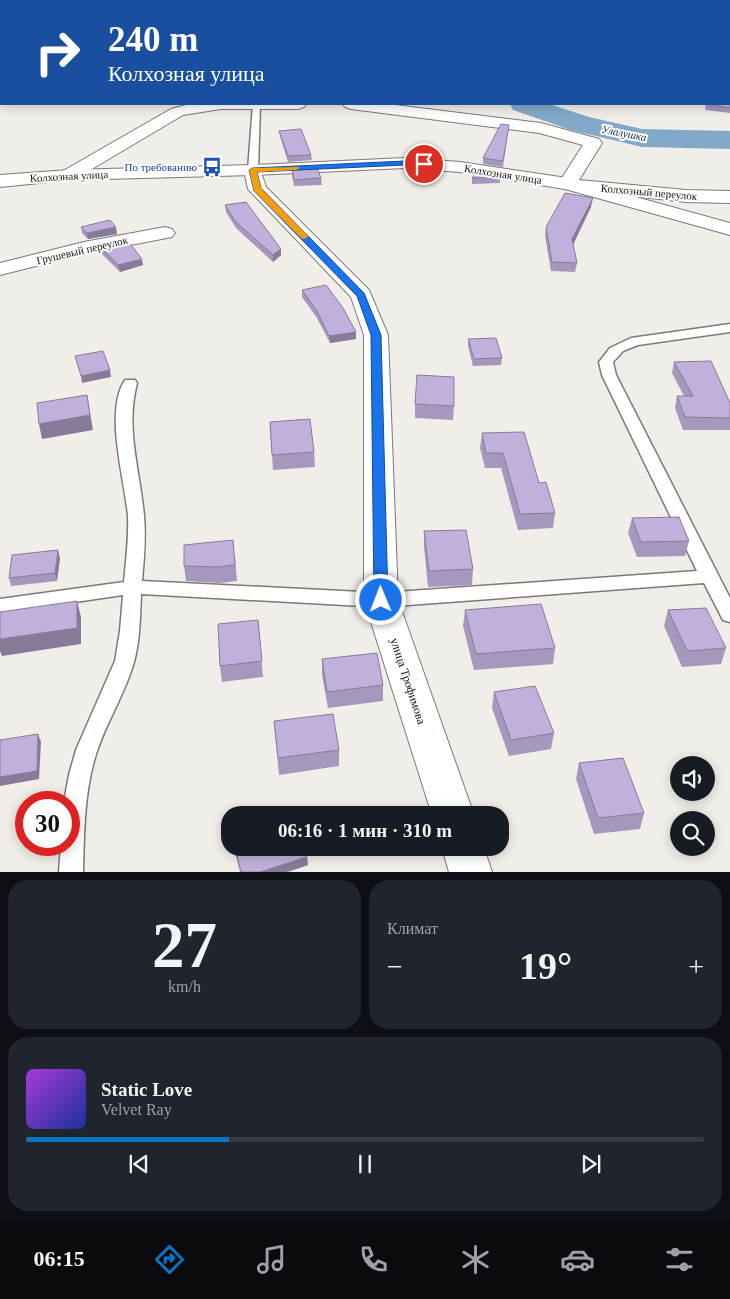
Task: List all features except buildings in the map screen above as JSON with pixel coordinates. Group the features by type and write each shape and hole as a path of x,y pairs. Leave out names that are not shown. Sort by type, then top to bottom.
{"street":[{"path":"69,174 177,112 198,106 227,105"},
{"path":"359,105 541,128 593,142 567,184"},
{"name":"Колхозная улица","path":"0,181 69,174 253,170 405,163 460,167 567,184 730,229"},
{"name":"улица Трофимова","path":"253,170 257,189 361,295 376,335 381,600 450,806"},
{"name":"Колхозный переулок","path":"567,184 686,196 730,197"},
{"name":"Грушевый переулок","path":"0,269 84,248 165,233"},
{"path":"466,856 471,872"}],"lane":[{"path":"253,170 256,105"},
{"path":"730,328 636,341 621,346 610,354 606,362 609,375 730,615"},
{"path":"70,872 77,787 90,741 121,673 128,648 136,548 136,518 128,467 123,410 130,383"},
{"path":"0,606 132,588 381,600 709,576"}],"waterway":[{"name":"Улалушка","path":"526,105 581,124 642,138 730,140"}],"slow traffic":[{"path":"296,168 253,170 257,189 304,237"}],"place":[{"name":"По требованию","path":"212,167"}],"route":[{"path":"381,600 376,335 361,295 257,189 253,170 405,163 424,164"}]}
